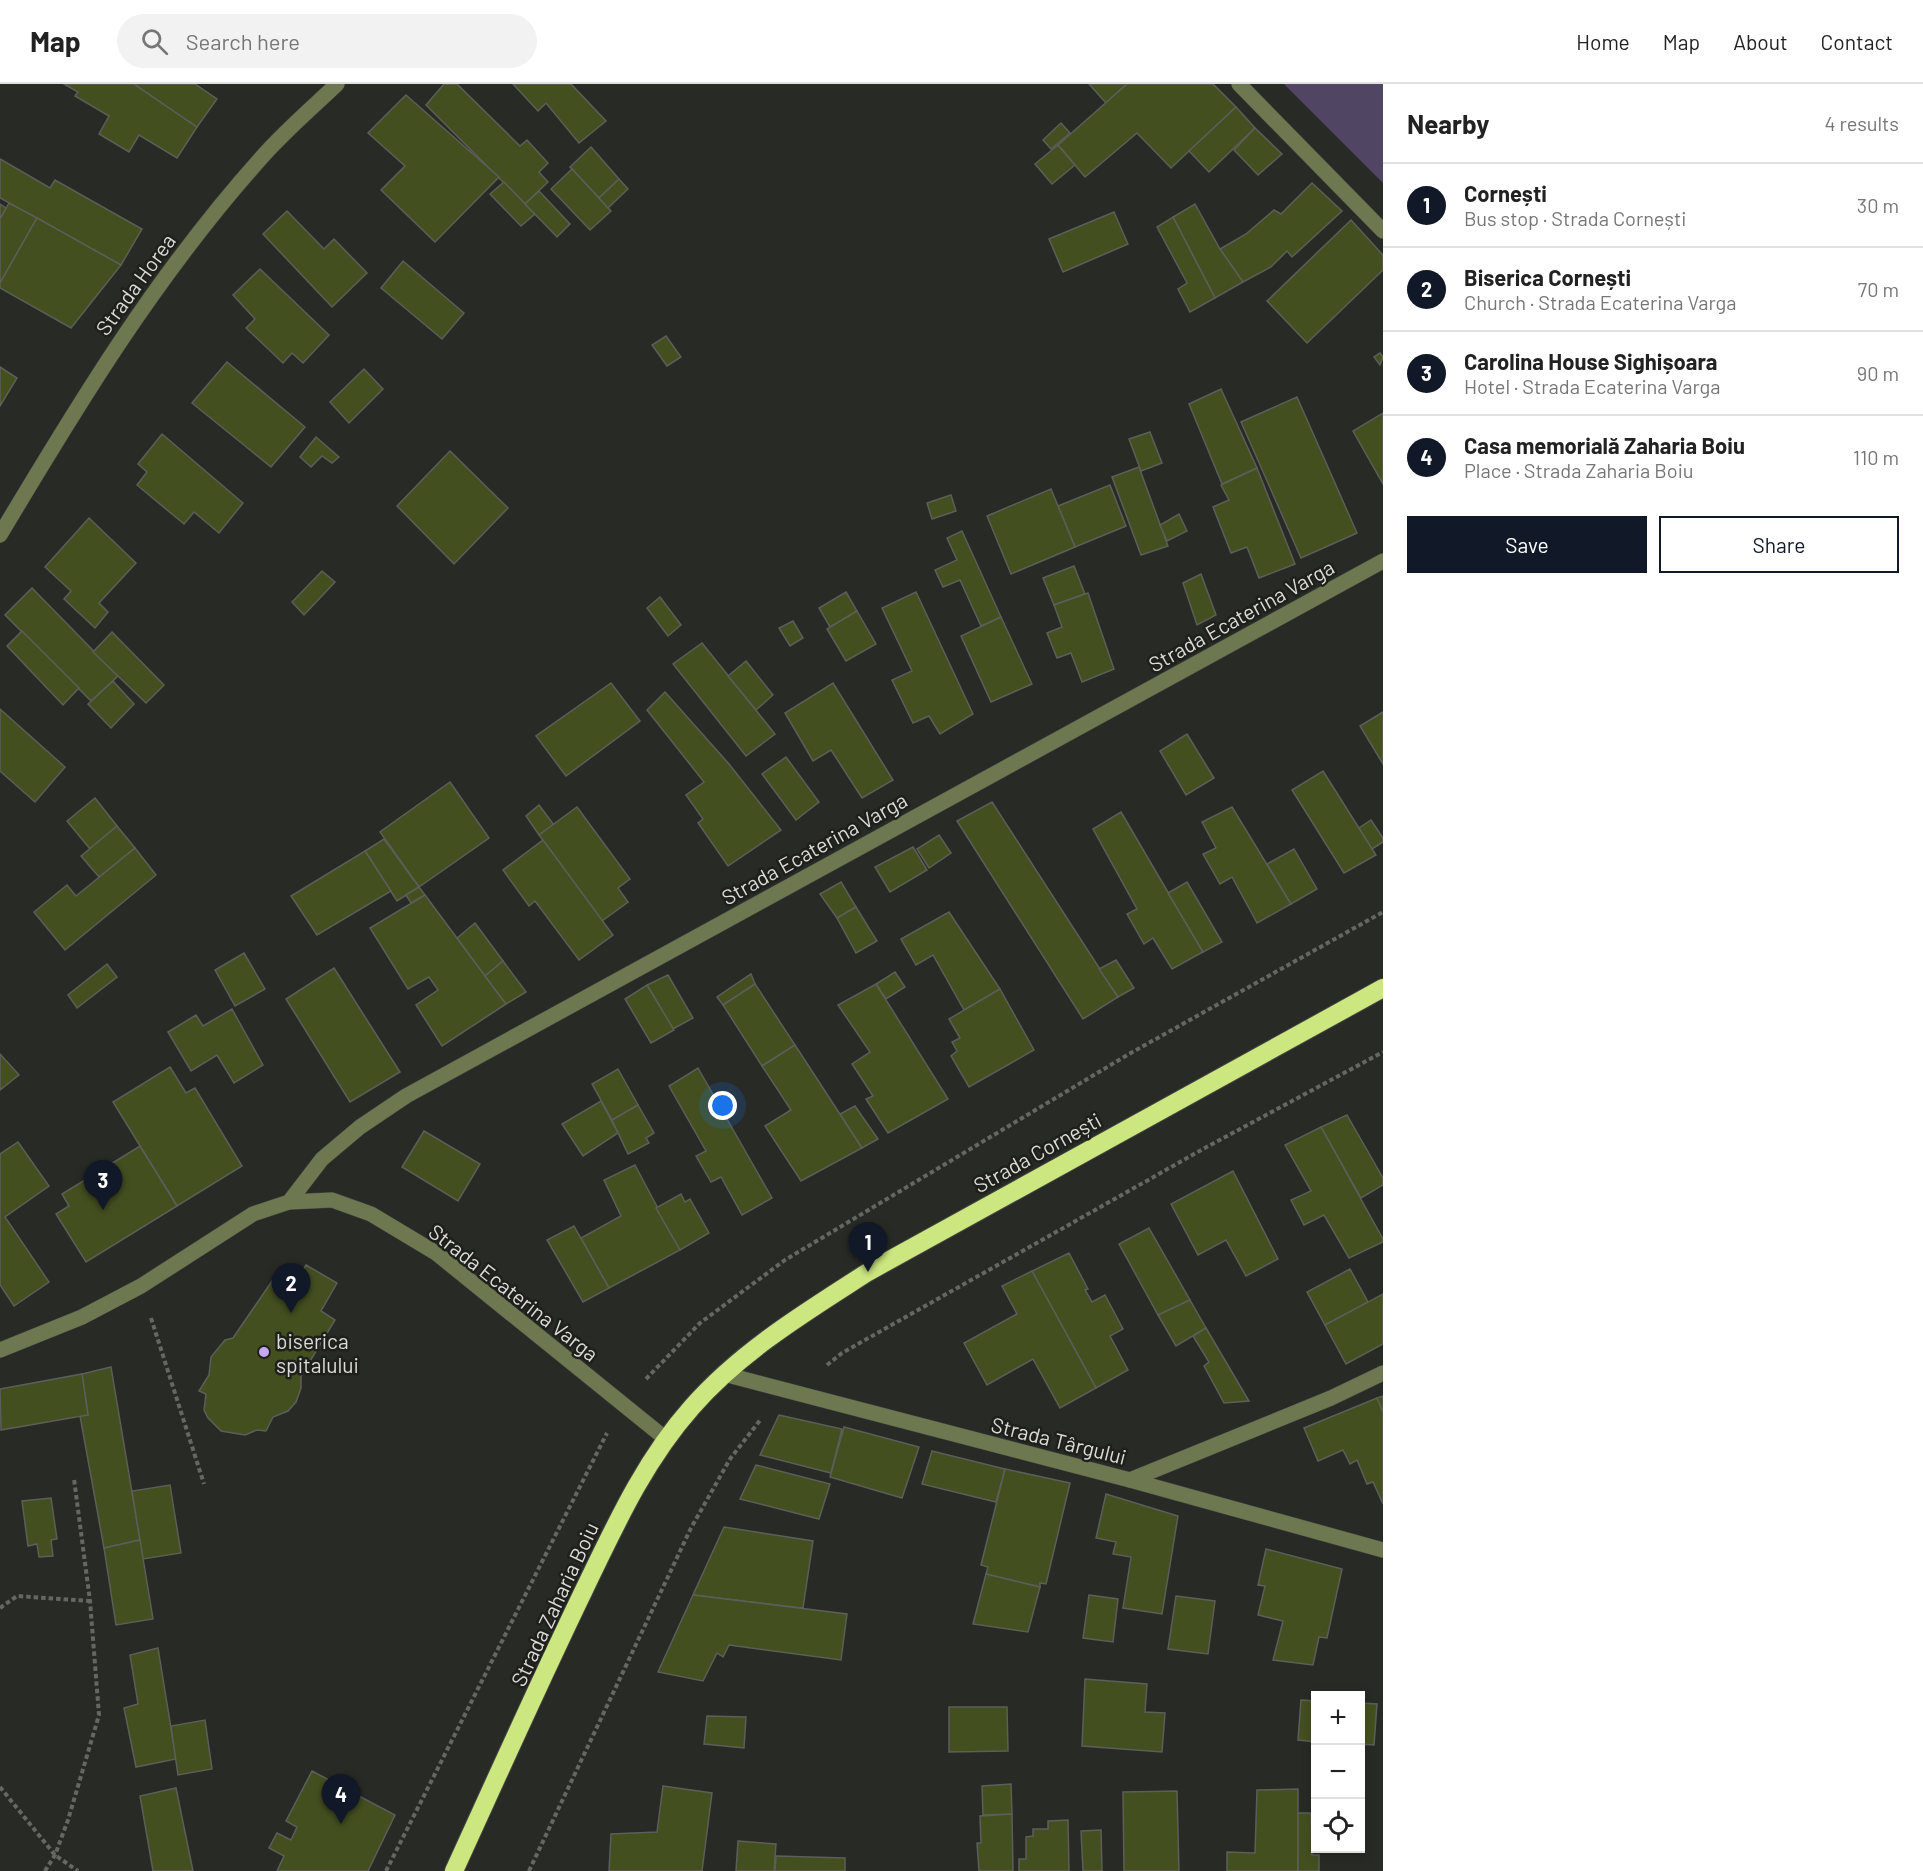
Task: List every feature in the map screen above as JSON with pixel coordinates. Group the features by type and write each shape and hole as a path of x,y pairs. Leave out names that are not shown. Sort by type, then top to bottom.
{"highway":[{"name":"Strada Cornești","path":"724,1374 787,1324 868,1272 1383,988"},
{"name":"Strada Zaharia Boiu","path":"453,1871 612,1532 638,1483 692,1406 724,1374"}],"street":[{"name":"Strada Horea","path":"0,535 96,374 159,284 263,156 337,84"},
{"path":"1239,84 1383,231"},
{"name":"Strada Ecaterina Varga","path":"289,1202 322,1159 360,1127 406,1096 1383,561"},
{"name":"Strada Ecaterina Varga","path":"0,1350 82,1317 141,1286 253,1214 289,1202 332,1200 371,1214 436,1252 666,1440"},
{"path":"1130,1480 1331,1398 1383,1373"},
{"name":"Strada Târgului","path":"724,1374 1130,1480 1383,1550"}],"path":[{"path":"141,1286 204,1484"},
{"path":"45,1871 55,1855 99,1715 90,1601 74,1479"},
{"path":"0,1608 17,1596 90,1601"},
{"path":"0,1787 55,1855 78,1871"}],"shaded area":[{"path":"1284,84 1383,84 1383,183"}],"building":[{"path":"64,84 134,84 197,127 177,158 139,135 129,152 99,134 109,116 75,96 78,92"},
{"path":"134,84 195,84 217,99 197,127"},
{"path":"444,84 457,84 520,146 527,140 548,163 539,172 548,182 525,204 426,105"},
{"path":"513,84 571,84 606,121 579,143 546,103 538,111"},
{"path":"1089,84 1127,84 1106,103"},
{"path":"1127,84 1213,84 1236,107 1171,168 1137,133 1085,177 1058,145"},
{"path":"406,95 499,177 435,242 381,190 405,166 368,133"},
{"path":"1236,107 1255,128 1209,172 1189,151"},
{"path":"1061,123 1070,133 1051,149 1043,140"},
{"path":"1255,128 1282,154 1258,175 1234,150"},
{"path":"1058,145 1075,165 1052,184 1035,164"},
{"path":"591,147 619,179 599,198 570,167"},
{"path":"0,159 50,188 55,180 142,229 121,265 0,198"},
{"path":"572,169 611,211 590,230 551,189"},
{"path":"619,179 628,189 608,208 599,198"},
{"path":"504,182 535,214 521,226 490,194"},
{"path":"1312,183 1342,211 1292,257 1287,251 1271,267 1243,282 1220,249 1246,234 1274,210 1281,214"},
{"path":"539,191 570,224 557,237 525,204"},
{"path":"9,203 37,218 0,283 0,219"},
{"path":"0,204 6,208 0,219"},
{"path":"1195,204 1220,249 1243,282 1215,298 1173,217"},
{"path":"287,211 324,249 334,239 367,273 332,307 263,234"},
{"path":"1114,212 1128,244 1063,272 1049,239"},
{"path":"1173,217 1215,298 1190,312 1178,289 1187,283 1157,227"},
{"path":"37,218 121,265 71,328 0,288 0,283"},
{"path":"1351,220 1383,255 1383,270 1307,343 1267,301"},
{"path":"403,261 464,313 442,339 381,288"},
{"path":"260,269 329,335 303,363 292,353 283,363 246,328 255,319 233,295"},
{"path":"666,336 681,357 667,366 652,345"},
{"path":"1380,353 1383,357 1380,365 1374,357"},
{"path":"227,362 305,427 271,467 192,403"},
{"path":"0,367 17,378 0,406"},
{"path":"364,369 383,389 349,423 330,402"},
{"path":"1221,389 1257,468 1222,484 1189,404"},
{"path":"1297,397 1357,533 1301,558 1241,422"},
{"path":"1383,413 1383,484 1353,431"},
{"path":"1150,432 1162,463 1141,471 1129,439"},
{"path":"162,434 243,503 219,533 194,512 184,524 137,485 147,472 138,464"},
{"path":"316,437 339,457 332,463 322,456 311,467 300,457"},
{"path":"450,451 508,508 454,564 397,506"},
{"path":"1139,467 1168,546 1141,555 1112,477"},
{"path":"1257,468 1295,564 1259,578 1247,547 1231,553 1213,507 1229,500 1221,485"},
{"path":"1110,485 1126,526 1075,547 1058,506"},
{"path":"1051,489 1075,547 1011,574 987,516"},
{"path":"951,495 956,511 932,519 927,503"},
{"path":"1179,514 1187,531 1167,541 1160,525"},
{"path":"89,518 136,563 99,603 108,612 95,628 64,599 71,591 45,567"},
{"path":"962,531 1001,617 981,626 960,580 943,587 935,570 957,560 947,538"},
{"path":"1074,566 1085,594 1054,605 1043,578"},
{"path":"322,571 335,582 304,615 292,602"},
{"path":"1201,574 1216,615 1197,625 1183,583"},
{"path":"32,588 118,676 91,701 5,615"},
{"path":"846,592 857,611 830,627 819,608"},
{"path":"916,592 973,714 940,734 929,716 913,723 892,680 912,671 882,608"},
{"path":"1088,593 1114,669 1082,682 1071,653 1057,658 1047,633 1062,627 1054,605"},
{"path":"660,597 681,625 668,636 647,608"},
{"path":"857,611 876,644 846,661 827,629"},
{"path":"1001,617 1032,684 991,702 961,636"},
{"path":"793,621 803,638 790,646 779,628"},
{"path":"22,631 79,688 63,705 7,646"},
{"path":"112,632 164,685 146,703 93,652"},
{"path":"702,643 775,734 746,756 673,664"},
{"path":"746,661 773,695 756,710 728,676"},
{"path":"113,681 134,704 111,728 88,704"},
{"path":"611,683 640,721 566,776 536,736"},
{"path":"833,683 893,780 862,798 831,750 813,761 785,713"},
{"path":"665,692 729,764 781,830 728,866 698,823 703,819 686,795 704,782 647,710"},
{"path":"0,709 65,767 35,802 0,771"},
{"path":"1383,712 1383,764 1360,726"},
{"path":"1187,734 1214,778 1186,795 1160,751"},
{"path":"786,757 819,802 796,820 762,774"},
{"path":"1323,771 1376,855 1344,873 1292,790"},
{"path":"450,782 489,838 419,887 380,832"},
{"path":"95,798 117,826 90,849 67,821"},
{"path":"992,802 1118,997 1083,1019 957,821"},
{"path":"539,805 554,825 539,835 526,816"},
{"path":"577,807 630,879 618,888 628,902 602,921 539,835"},
{"path":"1232,807 1291,904 1257,923 1232,877 1220,884 1203,854 1216,848 1202,822"},
{"path":"1121,812 1203,952 1172,969 1153,938 1144,944 1127,914 1137,909 1093,829"},
{"path":"1371,820 1383,838 1383,842 1372,849 1359,828"},
{"path":"117,826 135,848 99,877 81,856"},
{"path":"939,835 951,853 929,868 917,849"},
{"path":"384,839 419,887 397,901 365,851"},
{"path":"543,840 613,935 579,960 535,901 529,906 503,870"},
{"path":"913,847 927,870 890,892 875,867"},
{"path":"135,848 156,875 65,950 34,912 67,885 76,896"},
{"path":"1294,849 1317,889 1291,904 1267,864"},
{"path":"365,851 391,891 317,935 291,896"},
{"path":"841,882 856,907 837,918 820,894"},
{"path":"1187,882 1222,942 1203,952 1168,893"},
{"path":"419,887 425,895 411,903 406,895"},
{"path":"425,895 506,1004 442,1046 416,1005 438,990 429,977 408,989 370,928"},
{"path":"856,907 877,941 856,953 837,918"},
{"path":"949,912 1000,989 964,1010 933,955 916,965 901,939"},
{"path":"475,923 503,961 485,976 457,938"},
{"path":"244,953 265,989 235,1006 215,970"},
{"path":"1116,960 1134,988 1118,997 1099,969"},
{"path":"503,961 526,992 506,1004 485,976"},
{"path":"107,964 117,977 77,1008 68,995"},
{"path":"334,968 400,1072 350,1102 286,999"},
{"path":"895,972 905,987 886,999 876,984"},
{"path":"751,974 755,984 723,1005 717,997"},
{"path":"668,975 693,1018 673,1029 647,985"},
{"path":"755,984 795,1045 762,1066 723,1005"},
{"path":"876,984 948,1099 888,1133 866,1099 873,1096 852,1064 870,1052 838,1005"},
{"path":"647,985 674,1030 651,1043 625,999"},
{"path":"1000,989 1034,1050 969,1087 951,1056 957,1051 952,1042 960,1038 949,1019"},
{"path":"232,1009 263,1065 234,1083 217,1055 191,1071 168,1032 196,1015 203,1026"},
{"path":"795,1045 862,1148 801,1181 765,1126 791,1110 762,1066"},
{"path":"0,1054 19,1075 0,1090"},
{"path":"170,1067 186,1093 195,1088 242,1166 177,1206 113,1102"},
{"path":"698,1068 772,1198 742,1215 721,1177 711,1182 696,1156 706,1151 669,1086"},
{"path":"618,1069 638,1105 612,1120 592,1084"},
{"path":"601,1101 618,1133 583,1156 562,1124"},
{"path":"638,1105 654,1133 646,1138 649,1143 628,1154 612,1120"},
{"path":"855,1106 878,1139 862,1148 840,1114"},
{"path":"1347,1115 1383,1178 1383,1185 1361,1198 1321,1127"},
{"path":"1321,1127 1383,1239 1383,1242 1349,1258 1324,1215 1304,1225 1291,1200 1311,1191 1285,1145"},
{"path":"424,1131 480,1164 458,1201 402,1167"},
{"path":"18,1142 49,1186 5,1217 49,1282 14,1306 0,1285 0,1154"},
{"path":"140,1146 177,1206 86,1262 56,1214 69,1206 62,1194"},
{"path":"635,1165 680,1250 609,1288 581,1238 621,1216 604,1180"},
{"path":"1233,1171 1278,1259 1246,1276 1226,1240 1198,1255 1171,1204"},
{"path":"681,1194 685,1202 690,1199 709,1233 680,1250 656,1208"},
{"path":"574,1226 609,1288 583,1302 547,1240"},
{"path":"1149,1228 1190,1300 1158,1315 1119,1244"},
{"path":"1069,1253 1088,1289 1085,1290 1092,1302 1105,1295 1123,1329 1110,1336 1128,1370 1096,1388 1032,1271"},
{"name":"biserica spitalului","path":"306,1265 337,1283 321,1311 335,1320 301,1376 301,1388 296,1402 288,1411 273,1417 266,1431 257,1430 245,1435 221,1431 208,1418 204,1410 206,1394 199,1391 209,1375 211,1357 225,1340 233,1338 272,1281 290,1292"},
{"path":"1350,1269 1368,1302 1325,1325 1307,1292"},
{"path":"1032,1271 1096,1388 1060,1408 1033,1359 987,1385 964,1343 1017,1314 1002,1286"},
{"path":"1383,1294 1383,1344 1346,1364 1325,1325"},
{"path":"1190,1300 1206,1328 1176,1346 1158,1315"},
{"path":"1206,1328 1249,1401 1224,1403 1204,1366 1209,1362 1193,1336"},
{"path":"111,1367 140,1540 104,1548 80,1416 88,1415 82,1374"},
{"path":"82,1374 88,1415 1,1430 0,1389"},
{"path":"1383,1396 1383,1413 1377,1398"},
{"path":"1377,1398 1383,1413 1383,1504 1373,1482 1367,1484 1357,1460 1350,1464 1343,1450 1318,1461 1304,1428"},
{"path":"779,1415 842,1429 831,1473 760,1455"},
{"path":"844,1427 919,1447 902,1498 830,1477"},
{"path":"932,1451 1005,1469 996,1502 922,1484"},
{"path":"756,1465 830,1484 819,1519 740,1499"},
{"path":"1005,1469 1070,1483 1046,1584 1040,1583 1040,1587 986,1574 988,1567 981,1565"},
{"path":"170,1485 181,1553 143,1559 132,1491"},
{"path":"1106,1494 1178,1516 1162,1614 1123,1608 1131,1557 1113,1554 1116,1542 1096,1538"},
{"path":"51,1498 57,1539 51,1540 53,1556 39,1557 37,1544 28,1546 22,1501"},
{"path":"724,1527 813,1541 803,1608 693,1595"},
{"path":"140,1540 153,1619 116,1625 104,1548"},
{"path":"1266,1549 1342,1569 1327,1638 1319,1637 1313,1665 1273,1660 1283,1621 1258,1615 1265,1586 1258,1585"},
{"path":"986,1574 1040,1587 1028,1632 973,1624"},
{"path":"693,1595 847,1614 841,1660 729,1645 723,1657 717,1653 703,1681 658,1672"},
{"path":"1089,1595 1118,1599 1113,1642 1083,1638"},
{"path":"1176,1596 1215,1601 1208,1654 1168,1649"},
{"path":"158,1648 176,1759 136,1767 124,1708 138,1704 130,1655"},
{"path":"1085,1679 1147,1684 1145,1712 1165,1713 1162,1752 1082,1746"},
{"path":"1301,1700 1311,1701 1311,1741 1298,1740"},
{"path":"1365,1703 1377,1704 1374,1745 1365,1744"},
{"path":"949,1707 1007,1707 1008,1751 949,1752"},
{"path":"707,1716 746,1717 744,1748 704,1744"},
{"path":"205,1720 212,1769 178,1775 171,1726"},
{"path":"312,1771 395,1815 368,1871 277,1871 284,1856 269,1848 277,1833 291,1840 297,1827 286,1821"},
{"path":"1011,1784 1012,1814 983,1815 982,1786"},
{"path":"663,1786 712,1793 702,1871 609,1871 611,1834 657,1832"},
{"path":"176,1788 193,1871 153,1871 140,1796"},
{"path":"1298,1789 1298,1871 1227,1871 1227,1852 1255,1853 1257,1790"},
{"path":"1177,1791 1179,1871 1124,1871 1123,1792"},
{"path":"1298,1813 1311,1813 1311,1853 1319,1855 1319,1871 1298,1871"},
{"path":"1012,1814 1013,1871 979,1871 977,1843 981,1843 980,1816"},
{"path":"1068,1820 1069,1871 1019,1871 1019,1859 1026,1859 1026,1837 1033,1836 1033,1829 1048,1829 1048,1821"},
{"path":"1101,1830 1102,1871 1083,1871 1081,1831"},
{"path":"738,1841 776,1844 774,1871 736,1871"},
{"path":"776,1856 845,1858 845,1871 775,1871"}],"place":[{"name":"Carolina House Sighișoara","path":"103,1210"},
{"name":"Cornești","path":"868,1272"},
{"name":"Biserica Cornești","path":"291,1313"},
{"name":"biserica spitalului","path":"264,1352"},
{"name":"Casa memorială Zaharia Boiu","path":"341,1824"}]}
